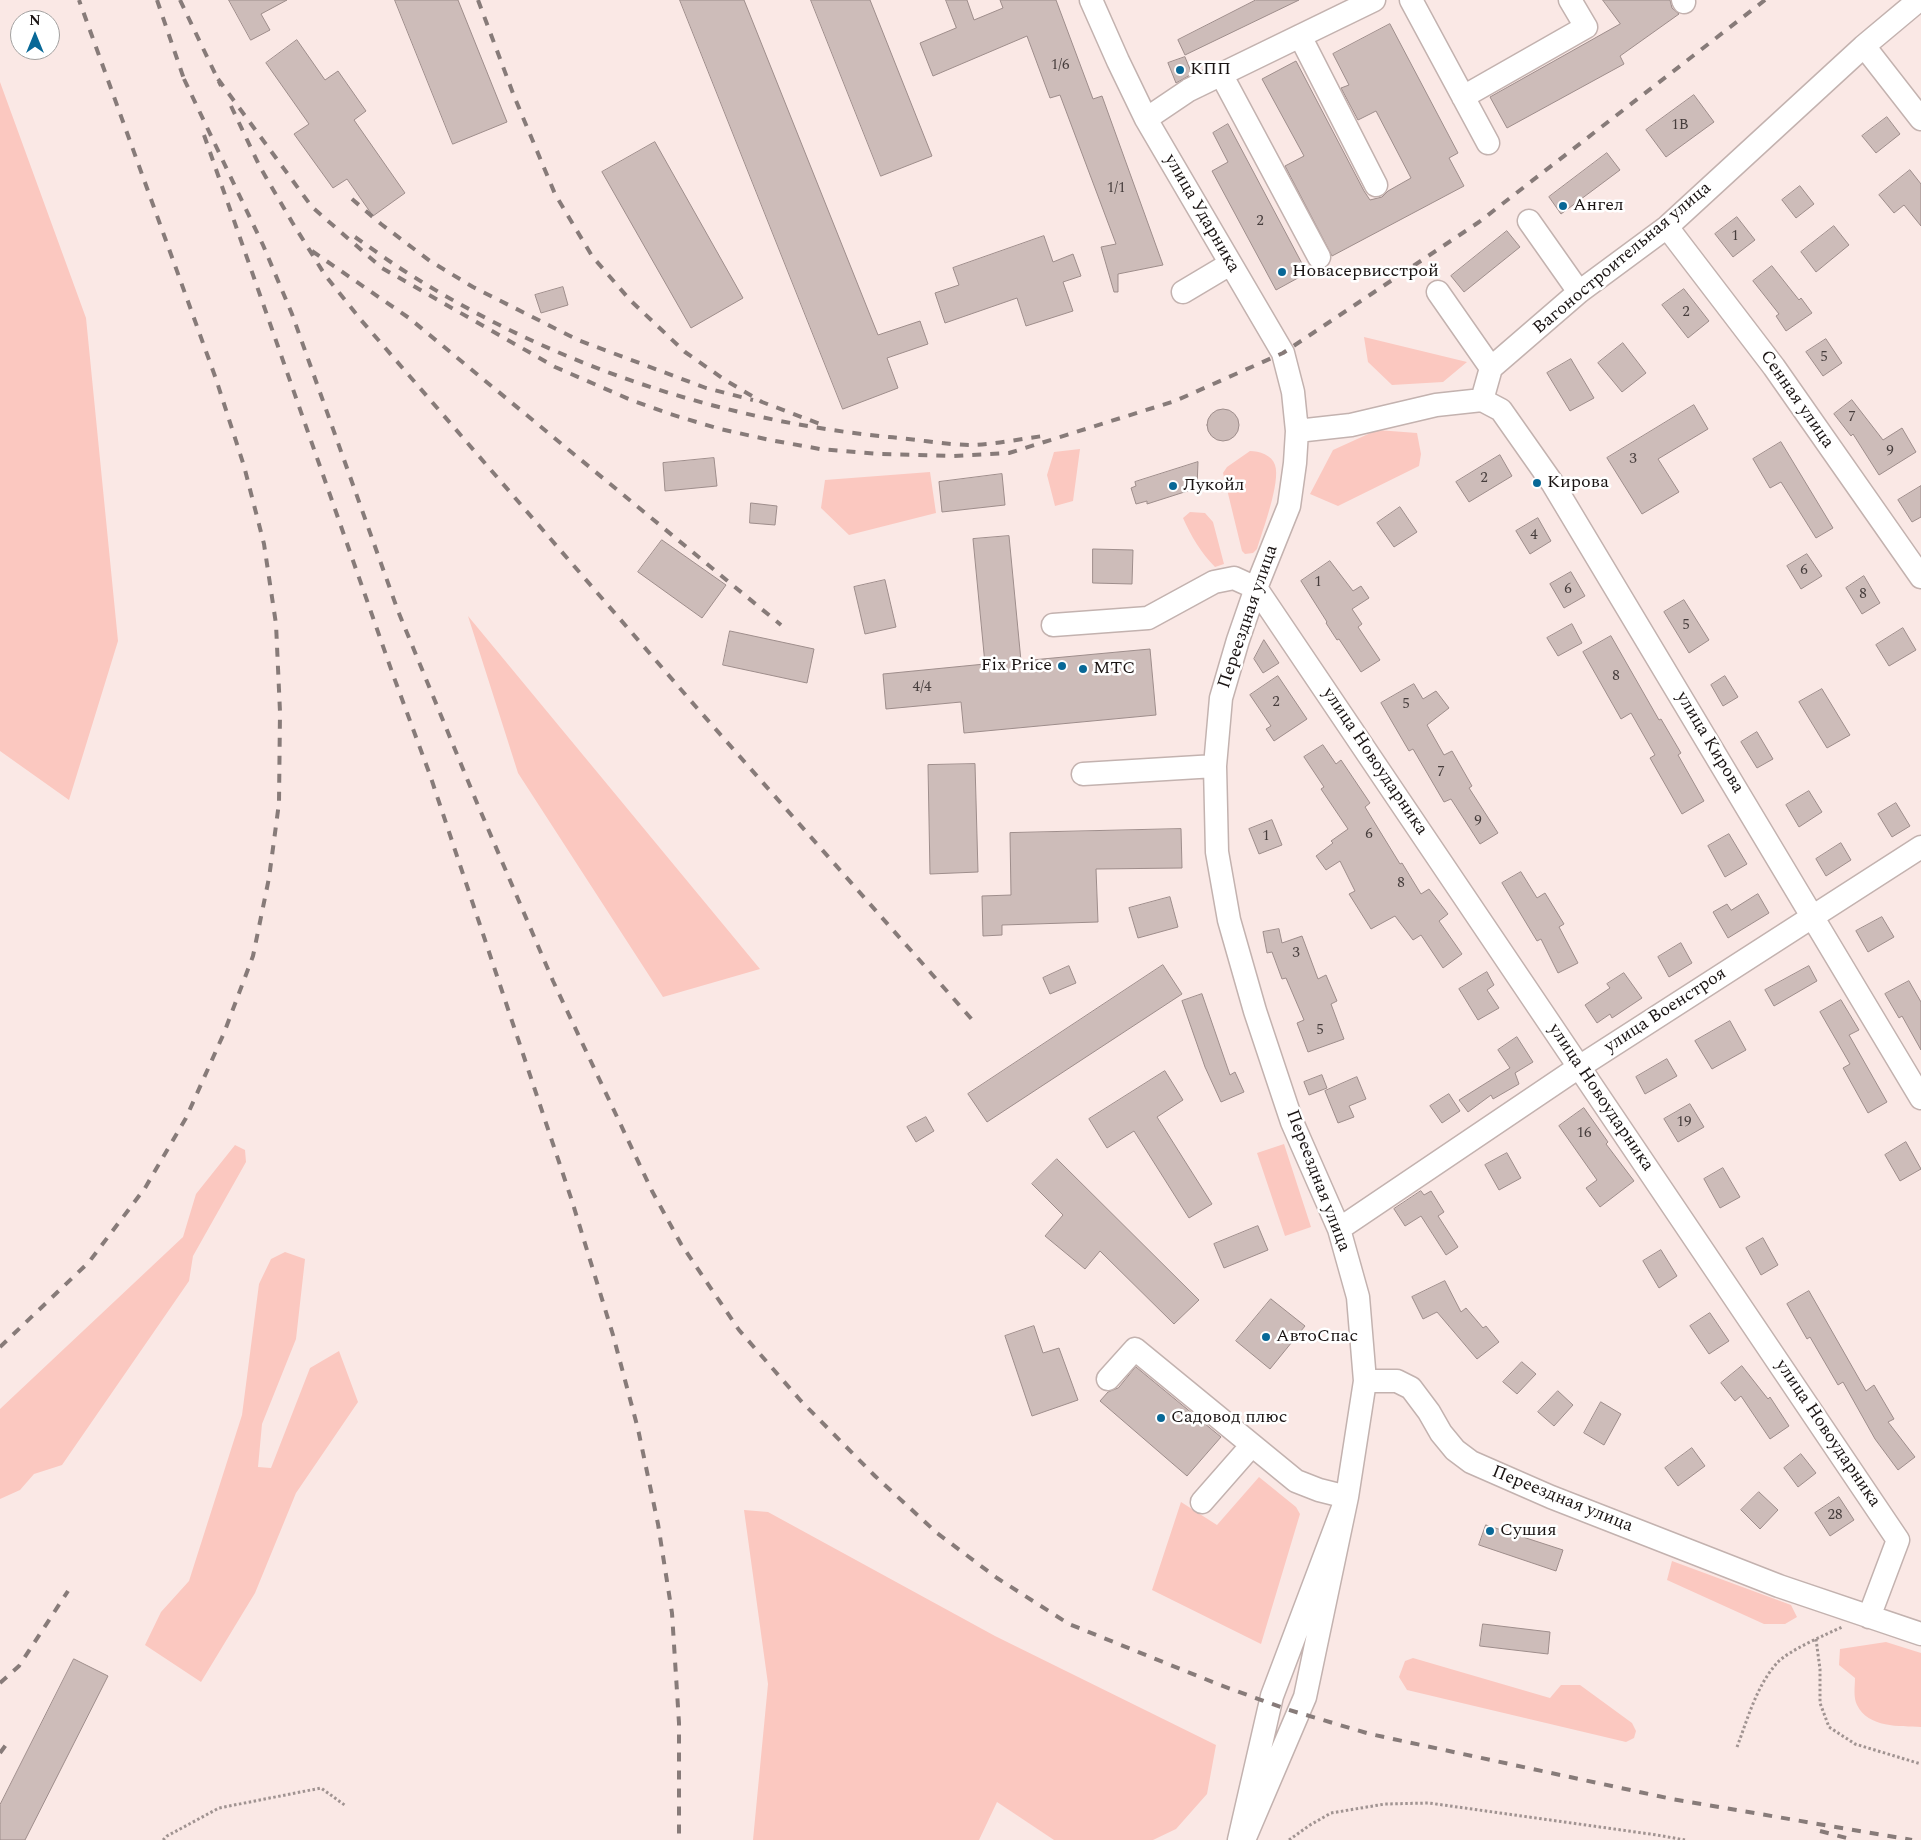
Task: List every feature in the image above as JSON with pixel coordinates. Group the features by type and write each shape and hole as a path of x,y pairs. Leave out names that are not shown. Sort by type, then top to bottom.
{"street":[{"name":"улица Ударника","path":"1091,0 1146,119 1283,354 1293,392 1297,431"},
{"path":"1146,119 1189,90 1374,0"},
{"path":"1410,0 1488,143"},
{"path":"1463,97 1586,27 1570,0"},
{"name":"Вагоностроительная улица","path":"1491,368 1579,292 1667,227 1864,46 1919,0"},
{"path":"1300,36 1376,186"},
{"path":"1864,46 1921,119"},
{"path":"1221,74 1318,257"},
{"path":"1529,221 1579,292"},
{"name":"Сенная улица","path":"1667,227 1774,367 1921,577"},
{"path":"1183,292 1230,264"},
{"path":"1297,431 1351,425 1436,405 1482,400 1491,368 1438,292"},
{"name":"улица Кирова","path":"1482,400 1501,410 1553,484 1921,1098"},
{"name":"Переездная улица","path":"1297,431 1295,463 1288,506 1256,588 1221,698 1215,766 1217,852 1229,920 1255,1011 1292,1122 1339,1229 1358,1297 1365,1381 1397,1381 1411,1388 1429,1412 1441,1433 1456,1450 1471,1462 1551,1498 1779,1586 1921,1634"},
{"path":"1053,625 1148,618 1214,582 1234,578 1256,588"},
{"name":"улица Новоударника","path":"1256,588 1898,1540 1868,1617"},
{"path":"1083,774 1215,766"},
{"name":"улица Военстроя","path":"1339,1229 1579,1067 1921,847"},
{"path":"1108,1379 1135,1350 1296,1481 1318,1490 1347,1496"},
{"path":"1244,1840 1305,1698 1347,1496 1365,1381"},
{"path":"1202,1502 1252,1445"},
{"path":"1239,1840 1272,1696 1347,1496"}],"path":[{"path":"1737,1747 1756,1694 1778,1662 1816,1638 1868,1617"},
{"path":"1816,1638 1820,1669 1820,1703 1829,1727 1855,1744 1921,1764"},
{"path":"163,1840 166,1836 219,1808 321,1788 346,1806"},
{"path":"1290,1840 1310,1825 1331,1814 1385,1804 1429,1803 1676,1837 1685,1840"}],"shaded area":[{"path":"0,82 86,318 118,641 69,800 0,751"},
{"path":"1364,337 1467,362 1443,382 1392,385 1368,362"},
{"path":"1377,430 1417,433 1421,454 1419,466 1338,506 1310,494 1333,450"},
{"path":"1080,449 1073,501 1055,506 1047,475 1054,452"},
{"path":"1250,451 1268,456 1275,465 1276,473 1273,495 1257,549 1253,553 1245,554 1242,551 1223,473 1227,467"},
{"path":"930,472 936,513 849,535 821,508 825,480"},
{"path":"1190,512 1205,513 1213,522 1224,564 1215,567 1197,544 1183,518"},
{"path":"468,616 760,969 663,997 518,773"},
{"path":"1284,1144 1311,1227 1285,1236 1257,1153"},
{"path":"235,1145 245,1150 246,1162 193,1256 189,1281 62,1465 34,1474 20,1490 0,1499 0,1409 183,1237 196,1194"},
{"path":"285,1252 305,1259 296,1339 262,1424 258,1467 271,1468 310,1368 339,1351 358,1402 296,1493 255,1593 201,1682 145,1645 161,1612 189,1581 242,1415 259,1284 271,1259"},
{"path":"1259,1477 1296,1507 1300,1514 1261,1644 1152,1590 1181,1502 1217,1525"},
{"path":"744,1510 768,1512 995,1636 1216,1745 1207,1794 1176,1829 1153,1840 1054,1840 997,1802 979,1840 753,1840 768,1684"},
{"path":"1672,1561 1791,1605 1797,1617 1785,1624 1764,1624 1667,1580"},
{"path":"1886,1642 1921,1653 1921,1727 1885,1724 1877,1722 1862,1713 1856,1702 1855,1678 1839,1665 1840,1649"},
{"path":"1413,1658 1550,1698 1561,1685 1580,1685 1632,1723 1636,1731 1634,1738 1626,1742 1407,1690 1399,1677 1405,1661"}],"building":[{"path":"229,0 287,0 261,14 270,30 251,40"},
{"path":"395,0 458,0 507,122 453,144"},
{"path":"680,0 744,0 878,335 920,321 928,344 887,358 898,388 843,409"},
{"path":"811,0 870,0 932,156 881,176"},
{"path":"946,0 967,0 974,20 1003,8 1000,0 1056,0 1093,99 1102,96 1163,265 1118,274 1118,292 1114,292 1101,247 1116,244 1060,95 1050,98 1027,36 933,76 920,43 956,28"},
{"path":"1256,0 1299,0 1185,55 1178,40"},
{"path":"1603,0 1670,0 1672,8 1679,14 1620,56 1624,64 1507,128 1490,97 1620,24"},
{"path":"1390,24 1458,153 1449,158 1464,186 1332,256 1285,166 1304,156 1262,79 1296,61 1364,191 1370,200 1382,197 1388,191 1411,178 1376,111 1358,120 1341,88 1349,85 1333,54"},
{"path":"297,40 325,80 338,71 366,111 354,120 405,193 373,216 347,179 333,188 294,134 309,124 266,63"},
{"name":"КПП","path":"1185,57 1192,74 1176,83 1168,63"},
{"path":"1694,95 1714,122 1666,157 1646,130"},
{"path":"1887,117 1900,134 1876,153 1862,136"},
{"path":"1228,124 1307,273 1276,290 1212,171 1228,162 1213,133"},
{"path":"655,142 743,298 691,328 602,172"},
{"path":"1607,153 1620,170 1561,214 1549,197"},
{"path":"1910,170 1921,184 1921,226 1904,205 1894,213 1879,195"},
{"path":"1800,186 1814,204 1796,218 1782,200"},
{"path":"1737,217 1755,240 1733,257 1715,234"},
{"path":"1834,226 1849,245 1816,272 1801,252"},
{"path":"1507,231 1520,247 1464,292 1451,276"},
{"path":"1044,236 1053,262 1073,254 1081,276 1063,282 1073,311 1026,326 1017,298 945,323 935,293 959,285 953,268"},
{"path":"1772,266 1812,313 1786,331 1776,316 1779,314 1753,281"},
{"path":"563,287 568,305 541,313 535,295"},
{"path":"1684,289 1709,321 1688,338 1662,305"},
{"path":"1826,339 1842,363 1823,376 1806,352"},
{"path":"1623,343 1646,373 1622,392 1598,363"},
{"path":"1571,359 1594,398 1570,411 1547,373"},
{"path":"1852,400 1883,440 1902,428 1916,452 1879,475 1853,434 1851,436 1834,414"},
{"path":"1694,405 1708,429 1658,459 1679,492 1642,514 1607,458"},
{"path":"1223,409 1234,414 1239,425 1234,436 1223,441 1212,436 1207,425 1212,414"},
{"path":"1781,442 1833,528 1816,538 1781,482 1770,488 1753,459"},
{"path":"1500,455 1512,476 1469,502 1456,482"},
{"path":"714,458 717,486 665,491 663,463"},
{"path":"1198,462 1197,488 1147,504 1147,501 1136,504 1131,488 1136,486 1135,482"},
{"path":"1002,474 1005,505 942,512 939,482"},
{"path":"1921,486 1921,517 1912,522 1898,500"},
{"path":"751,503 777,506 775,525 750,523"},
{"path":"1400,507 1417,532 1394,547 1377,523"},
{"path":"1538,518 1551,541 1530,554 1516,531"},
{"path":"1009,536 1021,661 1150,649 1156,715 964,733 961,702 886,709 883,674 985,664 973,539"},
{"path":"662,540 726,585 702,618 638,572"},
{"path":"1093,549 1133,550 1132,584 1093,583"},
{"path":"1807,554 1822,576 1801,589 1787,566"},
{"path":"1330,561 1353,591 1361,586 1369,598 1352,609 1362,624 1358,627 1380,660 1361,672 1339,639 1337,640 1301,581"},
{"path":"1571,572 1585,596 1564,608 1550,584"},
{"path":"1864,576 1880,603 1862,614 1846,588"},
{"path":"885,580 896,627 865,634 854,587"},
{"path":"1684,600 1709,640 1689,653 1664,612"},
{"path":"1572,624 1582,643 1558,656 1547,638"},
{"path":"1903,628 1916,650 1889,666 1876,645"},
{"path":"730,631 814,649 807,683 723,665"},
{"path":"1611,636 1659,720 1661,719 1681,753 1678,755 1704,801 1682,814 1650,758 1655,755 1631,713 1621,719 1583,652"},
{"path":"1264,640 1279,663 1263,673 1254,659"},
{"path":"1278,676 1307,719 1274,741 1266,729 1271,726 1250,695"},
{"path":"1725,676 1738,697 1723,706 1711,685"},
{"path":"1414,684 1423,699 1436,691 1449,708 1427,725 1444,755 1452,751 1472,786 1469,788 1498,833 1480,844 1451,799 1444,802 1413,749 1409,751 1381,703"},
{"path":"1822,689 1850,735 1827,748 1799,702"},
{"path":"1757,732 1773,759 1757,768 1741,742"},
{"path":"1323,745 1336,764 1341,760 1370,803 1365,807 1421,894 1429,889 1448,914 1439,921 1462,954 1443,968 1421,935 1413,940 1395,916 1371,929 1349,894 1355,891 1340,861 1326,870 1316,856 1333,843 1331,841 1348,829 1321,789 1324,787 1304,757"},
{"path":"975,764 978,872 930,874 928,765"},
{"path":"1809,791 1822,812 1799,827 1786,805"},
{"path":"1896,803 1910,826 1892,837 1878,814"},
{"path":"1272,820 1282,845 1259,854 1249,829"},
{"path":"1181,829 1182,868 1096,869 1098,922 1002,925 1002,935 983,936 982,896 1011,895 1010,833"},
{"path":"1729,834 1747,864 1725,877 1708,846"},
{"path":"1841,843 1851,860 1826,876 1816,859"},
{"path":"1521,872 1537,898 1545,893 1564,924 1559,927 1578,963 1558,973 1541,939 1537,941 1502,883"},
{"path":"1758,894 1769,913 1728,938 1713,912 1727,904 1731,910"},
{"path":"1170,897 1178,927 1138,938 1129,908"},
{"path":"1882,917 1894,937 1868,952 1856,931"},
{"path":"1279,929 1282,943 1302,936 1318,979 1326,975 1337,1001 1331,1004 1344,1039 1308,1052 1297,1023 1304,1020 1286,978 1282,979 1272,952 1267,953 1263,932"},
{"path":"1681,943 1692,963 1669,977 1658,957"},
{"path":"1163,965 1182,994 987,1122 968,1094"},
{"path":"1069,966 1076,983 1050,994 1043,978"},
{"path":"1809,966 1817,981 1774,1006 1765,990"},
{"path":"1487,972 1494,985 1487,990 1499,1008 1478,1020 1459,989"},
{"path":"1624,973 1642,998 1612,1018 1610,1014 1597,1023 1585,1005 1610,988 1607,984"},
{"path":"1909,981 1921,1002 1921,1050 1902,1016 1899,1018 1885,994"},
{"path":"1202,994 1230,1075 1235,1072 1244,1092 1221,1102 1205,1067 1182,1001"},
{"path":"1841,1000 1859,1030 1849,1035 1887,1102 1868,1113 1843,1068 1850,1064 1820,1012"},
{"path":"1730,1021 1746,1050 1712,1069 1695,1041"},
{"path":"1517,1037 1533,1062 1515,1073 1519,1084 1493,1099 1491,1095 1468,1112 1459,1100 1510,1068 1498,1050"},
{"path":"1667,1059 1677,1076 1645,1094 1636,1077"},
{"path":"1165,1071 1183,1100 1157,1117 1212,1204 1189,1218 1134,1131 1107,1148 1089,1119"},
{"path":"1322,1075 1327,1088 1309,1095 1304,1082"},
{"path":"1357,1077 1366,1099 1349,1106 1354,1117 1338,1123 1325,1091"},
{"path":"1449,1094 1460,1111 1442,1123 1430,1106"},
{"path":"1690,1104 1704,1127 1678,1142 1664,1119"},
{"path":"1584,1108 1608,1142 1606,1144 1634,1181 1600,1207 1586,1188 1597,1180 1559,1126"},
{"path":"926,1117 934,1131 916,1142 907,1127"},
{"path":"1906,1142 1921,1169 1900,1181 1885,1155"},
{"path":"1507,1153 1521,1178 1499,1190 1485,1165"},
{"path":"1057,1159 1199,1300 1174,1324 1100,1251 1085,1269 1045,1236 1063,1215 1032,1184"},
{"path":"1723,1168 1740,1197 1720,1208 1704,1179"},
{"path":"1421,1191 1424,1195 1431,1191 1444,1212 1438,1216 1458,1247 1446,1255 1421,1216 1405,1226 1394,1209"},
{"path":"1258,1226 1268,1250 1224,1268 1214,1244"},
{"path":"1763,1238 1778,1265 1761,1275 1746,1248"},
{"path":"1661,1250 1677,1276 1659,1288 1643,1261"},
{"path":"1445,1281 1461,1312 1466,1308 1483,1328 1486,1326 1499,1342 1477,1359 1437,1312 1423,1319 1412,1297"},
{"path":"1809,1291 1866,1391 1874,1385 1894,1419 1888,1422 1915,1457 1898,1470 1875,1439 1843,1382 1838,1385 1810,1337 1807,1339 1787,1304"},
{"path":"1271,1299 1305,1326 1270,1369 1236,1341"},
{"path":"1710,1313 1729,1341 1709,1354 1690,1326"},
{"path":"1034,1326 1043,1353 1059,1348 1078,1400 1032,1416 1005,1336"},
{"path":"1522,1362 1536,1374 1517,1394 1503,1382"},
{"path":"1742,1366 1768,1399 1770,1397 1789,1426 1770,1439 1741,1396 1735,1401 1721,1383"},
{"name":"Садовод плюс","path":"1136,1367 1221,1437 1187,1476 1100,1401 1108,1392 1118,1388"},
{"path":"1558,1391 1573,1405 1554,1426 1538,1412"},
{"path":"1601,1402 1621,1414 1604,1445 1584,1433"},
{"path":"1692,1448 1705,1466 1678,1486 1665,1468"},
{"path":"1801,1454 1816,1473 1798,1487 1784,1468"},
{"path":"1759,1492 1778,1510 1760,1529 1741,1510"},
{"path":"1839,1497 1854,1520 1830,1536 1815,1513"},
{"path":"1486,1525 1563,1550 1556,1571 1479,1545"},
{"path":"1483,1624 1550,1632 1548,1654 1480,1646"},
{"path":"74,1659 108,1676 25,1840 0,1840 0,1805"}],"railway":[{"path":"0,1347 89,1262 145,1188 186,1118 224,1033 253,956 269,878 279,803 280,712 276,624 264,544 244,466 216,379 79,0"},
{"path":"157,0 186,85"},
{"path":"180,0 221,86"},
{"path":"478,0 514,96 555,194 592,256 630,300 685,352 725,380 762,402 820,424"},
{"path":"218,79 312,207 382,268 555,367 631,400 720,429 820,449 878,454 953,456 1009,453 1175,401 1283,353 1479,222 1765,0"},
{"path":"184,79 263,245 292,314 398,611 553,981 652,1191 681,1244 739,1330 801,1401 875,1476 937,1533 997,1578 1069,1624 1220,1685 1286,1709 1370,1734 1672,1799 1912,1840"},
{"path":"231,106 260,167 292,222 325,275 361,320 697,708 975,1023"},
{"path":"204,135 392,672 430,775 572,1201 613,1335 638,1429 658,1524 672,1613 679,1723 679,1840"},
{"path":"352,199 381,224 430,261 473,287 578,340 706,388 753,400"},
{"path":"355,237 414,277 468,309 525,337 583,363 703,403 765,418 827,429 952,444 999,443 1043,436"},
{"path":"312,251 409,318 781,625"},
{"path":"0,1683 19,1666 68,1591"},
{"path":"0,1753 8,1742"},
{"path":"1820,1831 1854,1840"}],"place":[{"name":"КПП","path":"1180,70"},
{"name":"Ангел","path":"1563,206"},
{"name":"Новасервисстрой","path":"1282,272"},
{"name":"Кирова","path":"1537,483"},
{"name":"Лукойл","path":"1173,486"},
{"name":"Fix Price","path":"1062,666"},
{"name":"МТС","path":"1083,669"},
{"name":"АвтоСпас","path":"1266,1337"},
{"name":"Садовод плюс","path":"1161,1418"},
{"name":"Сушия","path":"1490,1531"}]}
